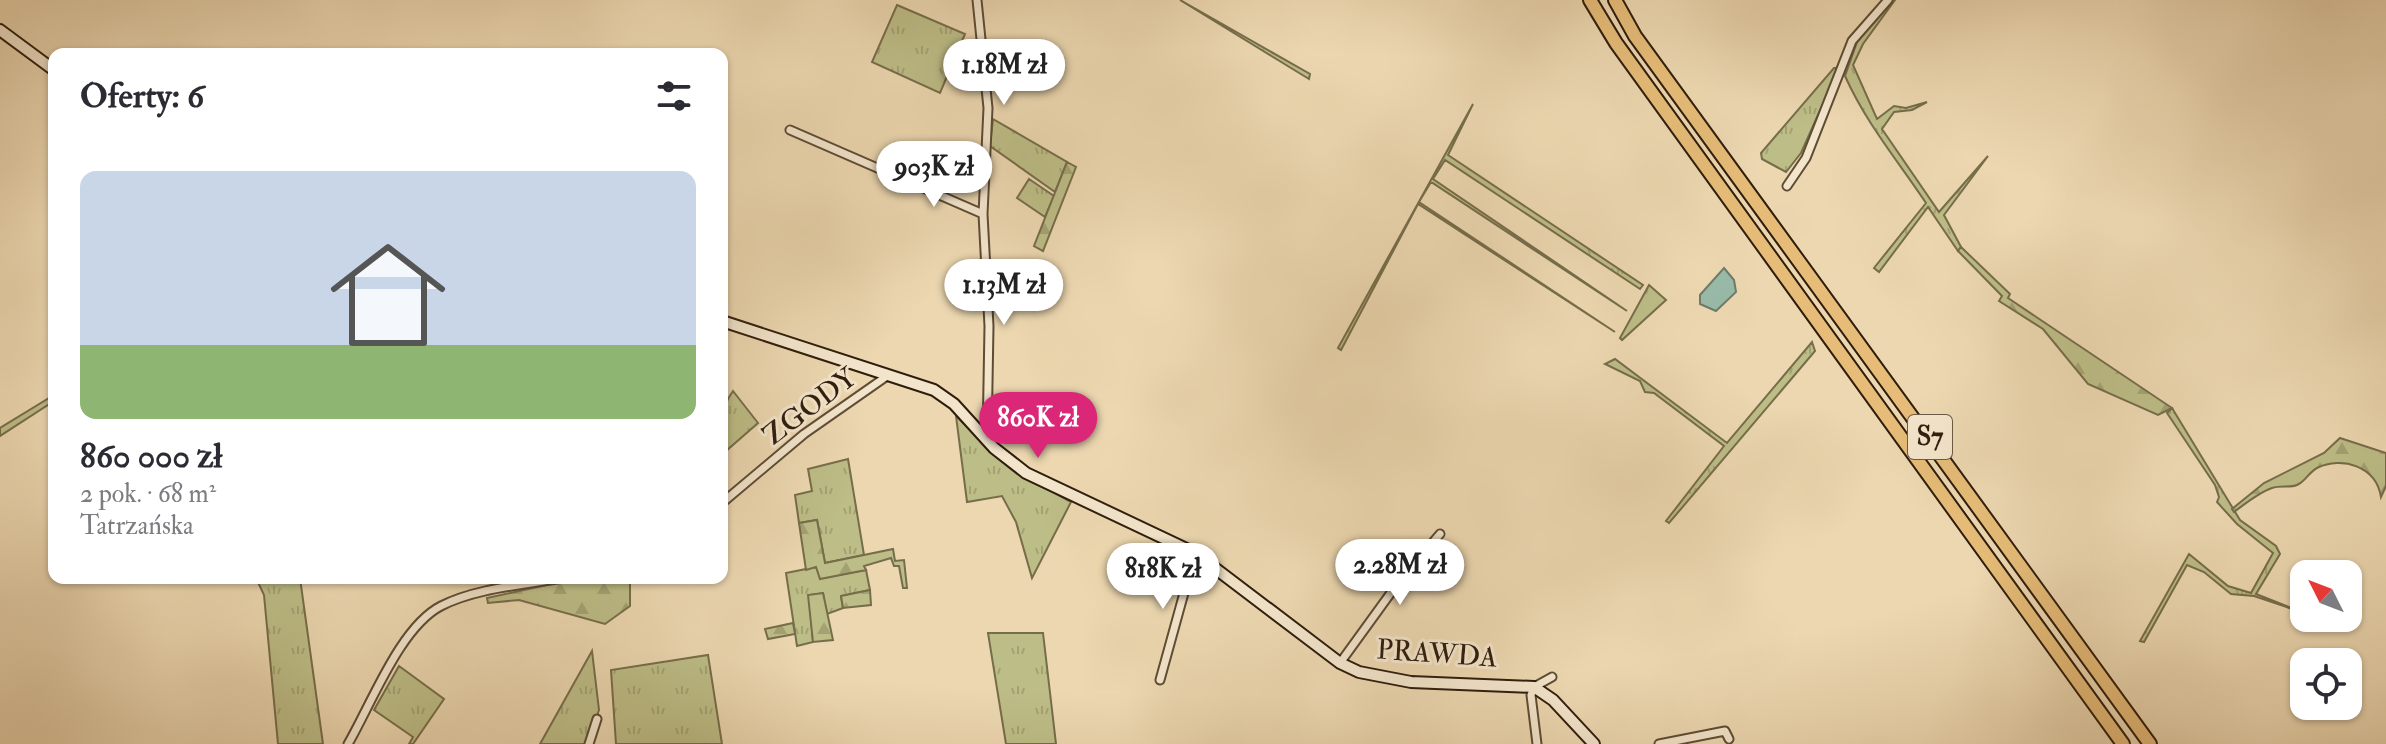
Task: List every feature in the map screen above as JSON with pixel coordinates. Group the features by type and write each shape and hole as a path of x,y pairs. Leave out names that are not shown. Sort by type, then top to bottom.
{"highway":[{"name":"S7","path":"1590,0 1616,43 2123,744"},
{"name":"S7","path":"1615,0 1635,36 2150,744"}],"street":[{"path":"977,0 988,108 983,214 989,326 987,441"},
{"path":"1787,186 1806,158 1852,41 1888,0"},
{"path":"0,30 48,66"},
{"path":"790,130 983,214"},
{"name":"PRAWDA","path":"728,323 923,385 945,396 987,441 1049,486 1195,553 1340,663 1369,674 1411,682 1534,687 1553,700 1594,744"},
{"name":"ZGODY","path":"728,498 804,434 887,376"},
{"path":"1340,663 1398,583 1440,534"},
{"path":"1160,680 1195,553"},
{"path":"348,744 391,666 423,619 455,600 510,584"},
{"path":"1537,744 1531,695 1534,687 1552,677"},
{"path":"589,744 597,719"},
{"path":"1659,744 1725,731 1729,739"}],"green space":[{"path":"1180,0 1310,74 1309,79"},
{"path":"1890,0 1895,0 1863,44 1853,65 1877,119 1894,106 1906,108 1927,102 1912,110 1894,112 1882,129 1939,212 1988,156 1944,215 1961,247 1958,251 1928,207 1879,272 1874,268 1926,203 1872,126 1845,76 1857,42"},
{"path":"897,5 965,34 940,93 872,62"},
{"path":"1837,68 1835,77 1801,153 1786,172 1762,159 1761,153"},
{"path":"1473,104 1448,155 1643,285 1640,289 1445,160 1433,179 1627,311 1431,182 1419,202 1615,332 1418,204 1341,350 1338,348"},
{"path":"993,119 1067,162 1055,192 990,146"},
{"path":"1067,162 1076,167 1043,251 1034,246"},
{"path":"1029,179 1054,196 1045,217 1017,198"},
{"path":"1961,247 2010,294 2008,298 2172,408 2158,415 2088,384 2043,329 1999,301 2002,296 1958,251"},
{"path":"1649,285 1666,300 1622,340 1620,338"},
{"path":"1812,342 1815,351 1669,523 1666,521 1724,446 1654,393 1645,392 1640,381 1605,364 1615,359 1727,443"},
{"path":"733,391 758,423 728,449 728,400"},
{"path":"48,399 48,405 0,436 0,428"},
{"path":"2172,408 2240,520 2276,546 2280,554 2256,594 2290,608 2254,596 2231,594 2204,572 2187,565 2144,642 2140,641 2189,554 2228,586 2251,593 2273,553 2237,524 2217,502 2219,497 2215,485 2167,413"},
{"path":"956,416 1013,470 1071,502 1032,578 1016,522 1002,496 967,502"},
{"path":"2340,438 2386,453 2386,486 2381,497 2378,486 2365,471 2337,463 2317,468 2297,485 2267,490 2234,512 2232,509 2264,483 2324,453"},
{"path":"848,459 864,555 825,563 817,520 799,523 795,495 812,491 808,469"},
{"path":"817,520 825,563 893,549 895,561 904,560 907,588 903,588 899,566 894,566 891,558 864,566 866,570 820,579 816,567 806,570 799,523"},
{"path":"816,567 821,578 866,570 870,590 841,596 843,608 827,614 823,593 809,595 813,642 797,646 786,573"},
{"path":"259,584 301,584 323,744 278,744 264,595"},
{"path":"551,584 630,584 630,606 605,624 519,600 488,603 487,598"},
{"path":"870,590 871,605 843,608 841,596"},
{"path":"823,593 833,640 813,642 808,595"},
{"path":"793,623 795,634 768,639 765,629"},
{"path":"988,633 1043,633 1056,744 1006,744"},
{"path":"592,651 599,710 587,744 540,744"},
{"path":"708,655 722,744 616,744 611,670"},
{"path":"399,666 444,699 413,744 409,744 413,737 374,710"}],"shaded area":[{"path":"1724,268 1734,280 1736,292 1716,311 1700,304 1700,295"}]}
